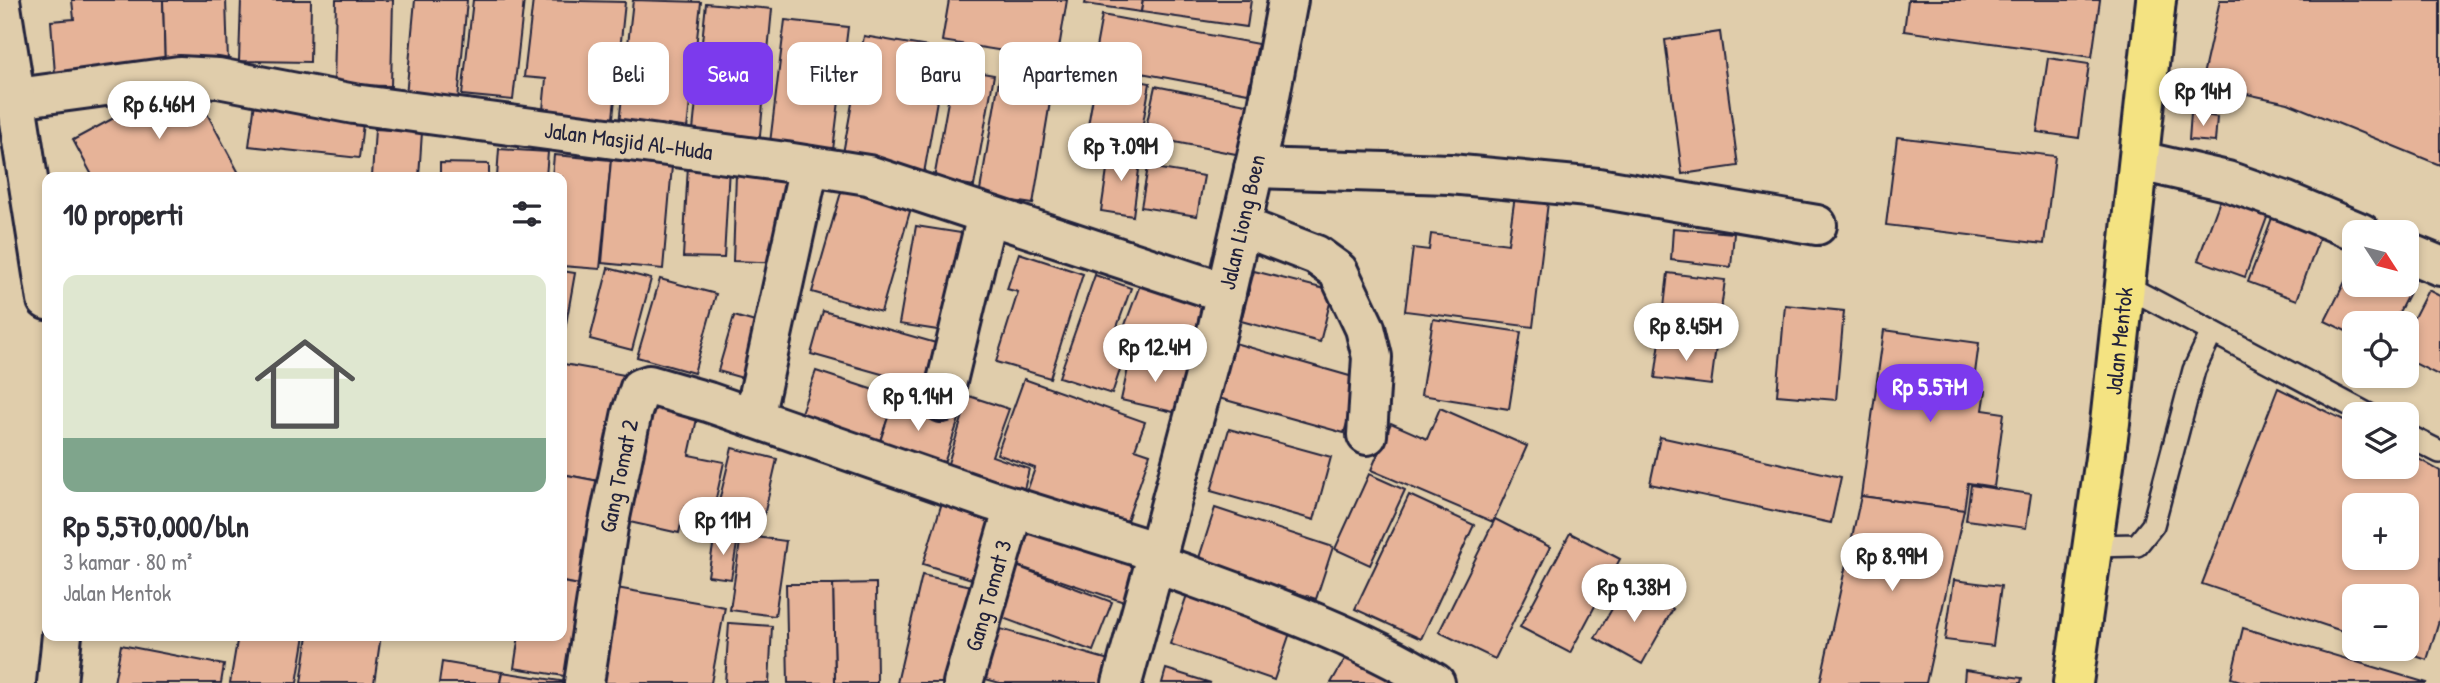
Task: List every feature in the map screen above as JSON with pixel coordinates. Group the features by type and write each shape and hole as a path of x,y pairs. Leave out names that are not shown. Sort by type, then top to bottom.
{"highway":[{"name":"Jalan Mentok","path":"2073,683 2126,286 2156,0"}],"street":[{"path":"0,0 42,266"},
{"name":"Jalan Liong Boen","path":"1122,683 1226,293 1266,117 1288,0"},
{"name":"Jalan Masjid Al-Huda","path":"17,98 178,76 218,78 354,103 868,175 1226,293"},
{"path":"2140,161 2227,181 2342,225"},
{"path":"809,166 754,418 1156,557 1352,639 1400,661 1435,683"},
{"path":"1254,168 1450,174 1598,188 1817,225"},
{"path":"942,402 987,215"},
{"path":"1241,226 1316,255 1338,271 1365,328 1372,357 1367,435"},
{"path":"2419,257 2440,266"},
{"name":"Gang Tomat 2","path":"584,683 608,527 632,412 640,388 649,386 668,390 754,418"},
{"name":"Gang Tomat 3","path":"964,683 1014,508"},
{"path":"57,683 61,641"}],"lane":[{"path":"2126,286 2344,402"},
{"path":"2092,546 2108,548 2137,545 2153,525 2194,370 2212,332"},
{"path":"2419,442 2440,452"}],"building":[{"path":"72,0 163,0 165,65 56,87 51,21 74,19"},
{"path":"163,0 226,0 228,62 165,65"},
{"path":"241,0 311,0 310,62 239,61"},
{"path":"336,0 393,0 391,86 334,85"},
{"path":"415,0 467,0 458,100 406,96"},
{"path":"473,0 524,0 513,100 462,95"},
{"path":"533,0 625,2 621,42 588,42 588,105 614,105 613,118 543,110 546,79 524,77"},
{"path":"633,0 701,2 697,42 683,42 683,105 690,105 686,138 618,132 621,105 669,105 669,42 628,42"},
{"path":"949,0 1067,0 1060,42 999,42 999,50 985,48 985,42 942,41"},
{"path":"1086,0 1143,0 1141,12 1085,4"},
{"path":"1143,0 1251,0 1247,27 1141,12"},
{"path":"1908,0 2100,0 2092,57 1904,31"},
{"path":"2220,0 2440,0 2440,165 2288,103 2201,84"},
{"path":"706,3 772,9 769,42 702,42"},
{"path":"1102,15 1258,44 1248,93 1142,73 1142,42 1097,42"},
{"path":"785,20 848,27 846,42 787,42 787,105 838,105 833,150 770,143"},
{"path":"1720,32 1738,166 1682,174 1665,40"},
{"path":"864,36 899,42 896,42 896,105 936,105 924,173 842,159 852,105 882,105 882,42 863,42"},
{"path":"2048,58 2089,64 2079,138 2037,132"},
{"path":"985,73 994,75 974,186 934,179 947,105 985,105"},
{"path":"188,78 238,172 90,172 73,140"},
{"path":"999,80 999,105 1050,105 1033,204 979,196"},
{"path":"1142,82 1150,83 1139,146 1086,137 1092,105 1142,105"},
{"path":"1155,86 1251,105 1241,155 1144,136"},
{"path":"255,102 364,114 359,158 249,146"},
{"path":"696,105 763,105 759,146 692,140"},
{"path":"2191,113 2217,117 2215,142 2189,140"},
{"path":"375,129 422,132 419,172 372,172"},
{"path":"1897,137 2055,156 2044,244 1886,225"},
{"path":"499,149 548,152 546,172 497,172"},
{"path":"1110,150 1141,154 1133,216 1101,211"},
{"path":"554,155 611,160 600,269 567,266 567,172 552,172"},
{"path":"611,160 672,166 663,269 602,263"},
{"path":"440,163 489,164 489,172 440,172"},
{"path":"688,165 729,167 724,258 683,257"},
{"path":"1148,167 1204,176 1197,216 1141,207"},
{"path":"736,174 786,176 783,263 733,261"},
{"path":"844,182 913,201 881,312 812,292"},
{"path":"1516,189 1549,194 1533,327 1405,311 1413,248 1429,250 1431,234 1508,244"},
{"path":"2222,195 2269,212 2245,277 2198,260"},
{"path":"2275,210 2323,228 2297,300 2248,282"},
{"path":"916,226 974,235 957,333 899,324"},
{"path":"1673,228 1734,233 1731,267 1671,260"},
{"path":"1019,253 1083,274 1050,378 996,362 1018,292 1007,289"},
{"path":"608,268 651,279 632,350 590,339"},
{"path":"1254,271 1333,291 1320,342 1241,321"},
{"path":"567,272 575,273 567,318"},
{"path":"1668,273 1725,280 1716,347 1660,341"},
{"path":"1095,275 1131,288 1113,338 1129,343 1112,394 1059,377"},
{"path":"1143,277 1208,301 1187,357 1122,333"},
{"path":"660,279 716,294 694,373 637,357"},
{"path":"2342,288 2342,298 2406,298 2400,311 2342,311 2342,329 2325,321"},
{"path":"2428,290 2440,296 2440,376 2419,366 2417,311"},
{"path":"1785,305 1844,311 1836,400 1777,395"},
{"path":"823,311 936,343 924,386 811,354"},
{"path":"734,316 769,326 753,381 718,371"},
{"path":"1433,319 1521,332 1509,409 1421,395"},
{"path":"1884,330 1979,343 1973,388 1986,391 1983,410 2004,413 1994,487 1968,483 1964,510 1861,496"},
{"path":"1660,341 1716,347 1711,385 1655,378"},
{"path":"1231,342 1360,379 1344,433 1215,397"},
{"path":"1131,355 1188,368 1178,413 1121,400"},
{"path":"567,365 630,376 609,483 567,475"},
{"path":"816,371 895,397 878,447 798,421"},
{"path":"1024,379 1145,422 1135,449 1150,454 1121,538 1023,503 1035,468 997,454"},
{"path":"2278,388 2342,419 2342,479 2419,479 2419,459 2440,471 2440,617 2427,660 2419,657 2419,584 2342,584 2342,631 2202,584"},
{"path":"969,396 1009,409 992,456 1029,469 1022,498 945,473"},
{"path":"895,397 959,419 942,469 878,447"},
{"path":"642,402 698,414 689,455 724,462 713,512 685,507 679,533 616,519"},
{"path":"1440,408 1527,446 1493,522 1371,470 1391,423 1427,439"},
{"path":"1229,429 1331,457 1314,520 1211,491"},
{"path":"1660,437 1841,477 1831,523 1650,484"},
{"path":"732,448 777,459 760,533 714,522"},
{"path":"1369,474 1405,490 1370,565 1335,549"},
{"path":"567,475 609,483 592,587 567,583"},
{"path":"1971,485 2031,494 2026,528 1966,520"},
{"path":"1409,495 1474,525 1421,639 1355,609"},
{"path":"944,496 999,513 978,581 923,564"},
{"path":"1861,496 1964,510 1926,683 1820,683"},
{"path":"1215,508 1333,547 1316,599 1198,561"},
{"path":"1024,517 1140,555 1124,602 1009,563"},
{"path":"1495,519 1550,547 1495,659 1439,632"},
{"path":"1570,533 1620,559 1570,653 1520,627"},
{"path":"715,534 738,538 731,579 708,576"},
{"path":"741,535 786,541 775,616 730,610"},
{"path":"1011,564 1112,602 1093,651 992,614"},
{"path":"922,575 976,587 955,683 897,683"},
{"path":"1954,580 2001,586 1993,646 1945,640"},
{"path":"567,583 592,587 577,678 514,668 518,641 567,641"},
{"path":"876,583 877,683 835,683 833,584"},
{"path":"1627,583 1673,609 1642,664 1595,638"},
{"path":"786,584 833,584 835,683 788,683"},
{"path":"605,586 725,607 711,683 588,683"},
{"path":"1187,595 1291,630 1274,680 1170,644"},
{"path":"729,623 772,626 769,683 725,683"},
{"path":"990,626 1116,662 1110,683 1000,683 975,676"},
{"path":"2243,628 2342,658 2342,661 2353,661 2427,683 2247,683 2231,678"},
{"path":"237,641 304,641 297,683 230,683"},
{"path":"307,641 380,641 374,683 301,683"},
{"path":"121,645 224,665 221,683 114,683"},
{"path":"1350,650 1408,683 1331,683"},
{"path":"442,662 502,672 500,683 439,683"},
{"path":"1166,669 1211,683 1162,683"},
{"path":"1965,670 2022,678 2021,683 1964,683"},
{"path":"502,672 573,683 500,683"}]}
